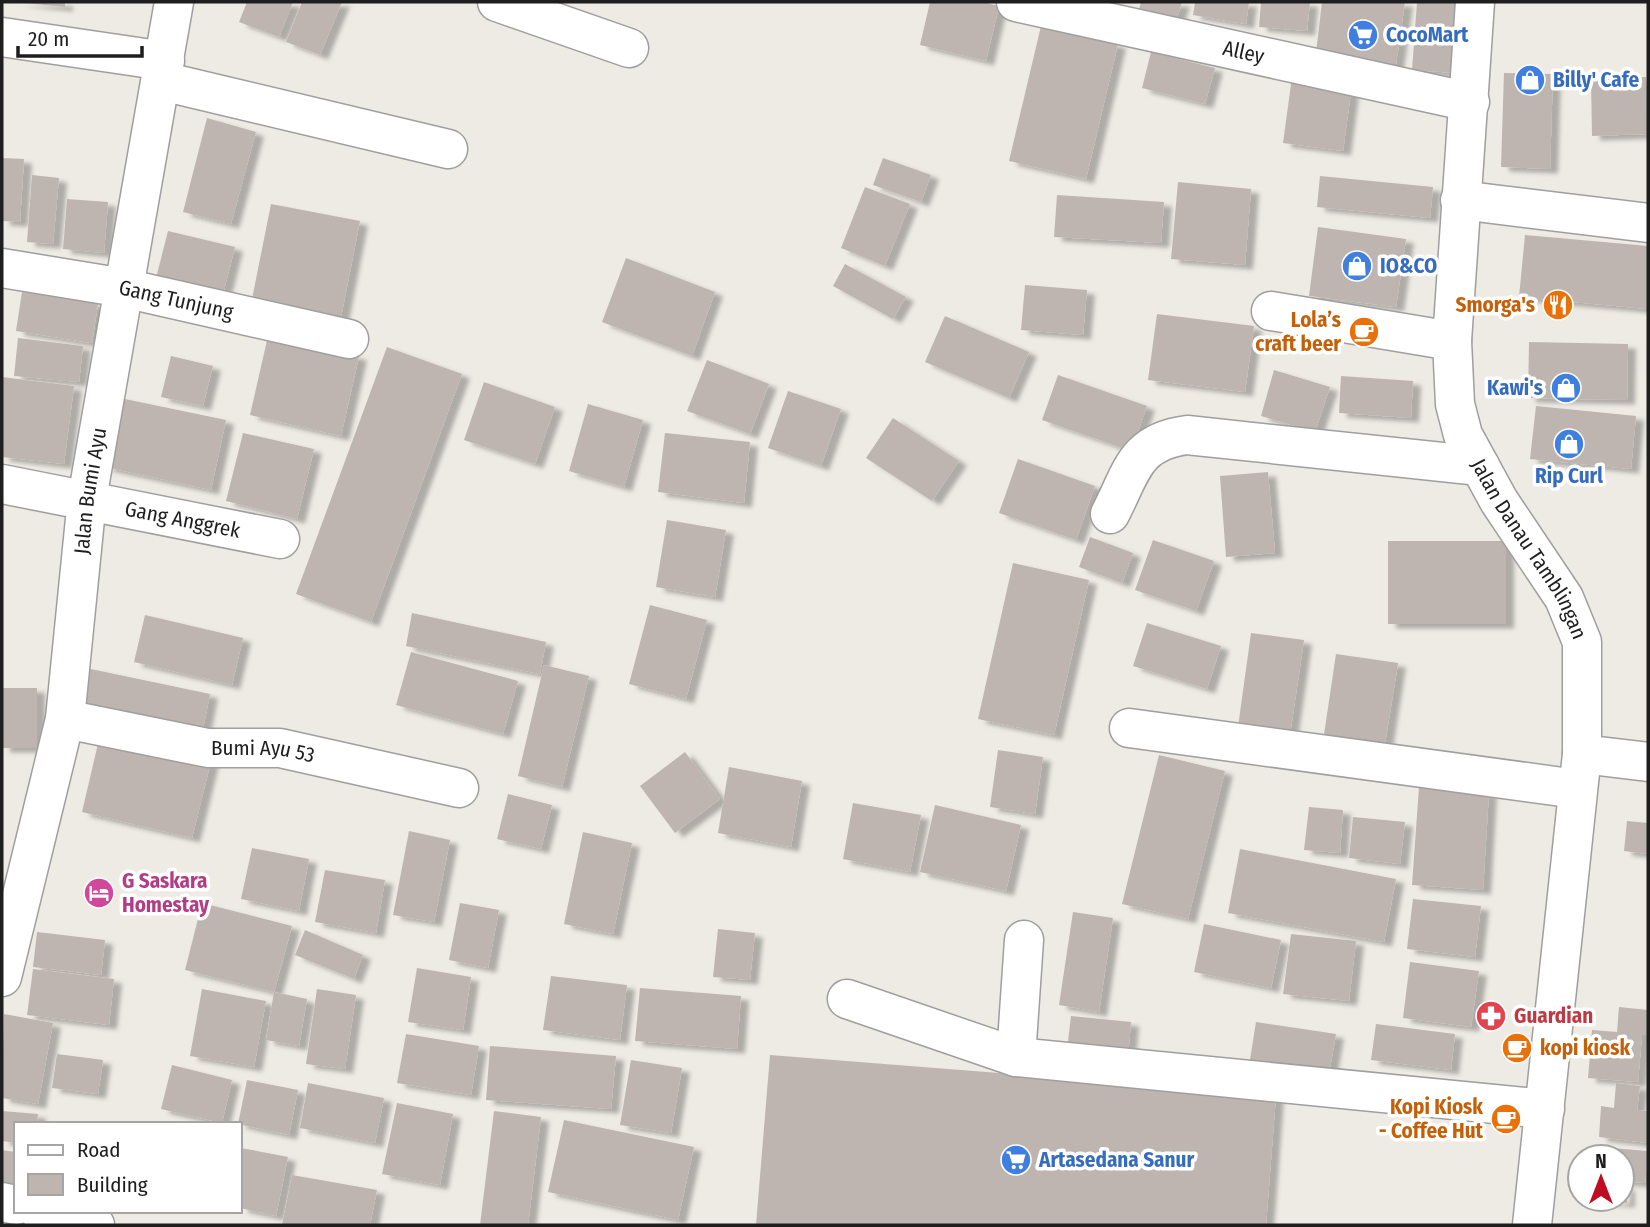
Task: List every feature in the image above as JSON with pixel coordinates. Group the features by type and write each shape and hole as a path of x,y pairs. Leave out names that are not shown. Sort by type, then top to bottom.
{"street":[{"name":"Jalan Bumi Ayu","path":"2,977 65,719 87,499 174,2"},
{"path":"497,2 629,48"},
{"name":"Alley","path":"1016,2 1470,102"},
{"name":"Jalan Danau Tamblingan","path":"1475,2 1452,341 1455,404 1463,435 1499,501 1564,598 1582,642 1579,772 1532,1225"},
{"path":"2,37 163,71 448,149"},
{"path":"1460,200 1648,223"},
{"name":"Gang Tunjung","path":"2,268 124,288 349,339"},
{"path":"1271,311 1452,341"},
{"path":"1110,514 1140,456 1153,443 1188,435 1480,466"},
{"name":"Gang Anggrek","path":"2,484 280,539"},
{"name":"Bumi Ayu 53","path":"65,719 208,748 280,748 459,788"},
{"path":"1129,728 1579,772 1648,762"},
{"path":"1016,1057 1024,940"},
{"path":"847,999 1016,1057 1545,1108"},
{"path":"47,1213 95,1225"}],"building":[{"path":"15,2 65,2 65,7"},
{"path":"247,2 293,2 279,37 239,22"},
{"path":"302,2 342,2 320,55 286,42"},
{"path":"930,2 982,2 999,6 986,61 920,45"},
{"path":"1141,2 1182,2 1173,31 1136,20"},
{"path":"1195,2 1249,2 1246,24 1193,15"},
{"path":"1261,2 1310,2 1307,31 1259,27"},
{"path":"1322,2 1405,2 1395,71 1315,61"},
{"path":"1417,2 1460,2 1456,73 1412,70"},
{"path":"1041,26 1118,44 1086,179 1009,161"},
{"path":"1151,52 1215,68 1205,104 1142,88"},
{"path":"1504,73 1553,74 1550,169 1501,167"},
{"path":"1292,77 1352,84 1343,151 1283,143"},
{"path":"1646,77 1647,134 1592,136 1591,79"},
{"path":"207,118 256,132 231,224 183,212"},
{"path":"2,158 24,159 20,222 2,221"},
{"path":"883,158 931,175 921,202 873,185"},
{"path":"32,175 59,178 53,244 27,242"},
{"path":"1320,176 1433,187 1430,218 1317,207"},
{"path":"1178,182 1251,189 1245,265 1171,259"},
{"path":"865,187 910,204 885,266 841,248"},
{"path":"1057,195 1164,202 1161,243 1054,237"},
{"path":"67,199 108,202 104,253 63,249"},
{"path":"271,204 360,221 341,317 252,299"},
{"path":"1318,227 1406,239 1396,307 1309,296"},
{"path":"168,231 235,247 222,298 155,282"},
{"path":"1525,235 1648,246 1648,309 1519,297"},
{"path":"626,258 715,292 692,356 602,322"},
{"path":"845,264 906,297 893,319 833,286"},
{"path":"1025,285 1087,290 1083,335 1021,330"},
{"path":"22,292 98,303 92,343 16,331"},
{"path":"1157,314 1254,326 1245,392 1148,380"},
{"path":"945,316 1029,352 1009,398 925,362"},
{"path":"268,336 359,356 341,436 250,415"},
{"path":"18,338 83,346 79,382 14,376"},
{"path":"1529,342 1628,344 1627,400 1528,398"},
{"path":"387,347 462,374 371,622 296,594"},
{"path":"171,356 213,366 203,406 161,397"},
{"path":"707,360 769,384 750,434 687,411"},
{"path":"1274,370 1330,387 1315,432 1261,416"},
{"path":"1058,375 1147,406 1131,451 1042,420"},
{"path":"1341,376 1413,381 1411,418 1339,413"},
{"path":"2,377 74,386 64,464 2,457"},
{"path":"484,382 555,407 535,464 464,440"},
{"path":"788,391 841,409 821,466 768,448"},
{"path":"120,398 226,420 211,490 105,467"},
{"path":"588,404 643,420 624,487 569,471"},
{"path":"1536,406 1636,416 1631,469 1530,459"},
{"path":"893,418 959,461 932,501 866,458"},
{"path":"243,433 314,449 297,519 226,501"},
{"path":"665,433 750,442 744,503 658,492"},
{"path":"1018,459 1095,486 1076,540 999,513"},
{"path":"1268,472 1275,553 1226,557 1220,476"},
{"path":"667,520 726,530 715,597 656,587"},
{"path":"1090,537 1133,553 1122,583 1079,567"},
{"path":"1153,540 1214,561 1196,611 1135,590"},
{"path":"1388,541 1506,541 1506,624 1388,624"},
{"path":"1013,563 1089,580 1054,735 978,719"},
{"path":"650,605 707,620 686,699 629,684"},
{"path":"412,613 546,642 540,674 406,646"},
{"path":"145,615 243,638 232,685 134,662"},
{"path":"1147,623 1221,646 1207,689 1133,666"},
{"path":"1251,633 1304,640 1289,741 1237,734"},
{"path":"411,652 518,681 503,734 396,705"},
{"path":"1336,654 1398,663 1383,756 1322,748"},
{"path":"544,665 589,676 562,787 518,776"},
{"path":"86,668 210,694 202,734 78,709"},
{"path":"2,688 37,688 37,748 2,748"},
{"path":"100,735 211,761 192,838 82,812"},
{"path":"998,750 1043,757 1035,814 990,807"},
{"path":"685,752 720,799 675,833 640,786"},
{"path":"1159,755 1225,771 1188,919 1122,904"},
{"path":"729,767 802,781 791,847 718,833"},
{"path":"1419,787 1489,792 1483,890 1412,885"},
{"path":"508,794 552,805 541,849 497,839"},
{"path":"853,803 921,815 910,872 843,859"},
{"path":"935,805 1021,825 1006,891 920,872"},
{"path":"1309,807 1343,810 1340,853 1304,850"},
{"path":"1353,817 1405,822 1400,864 1349,858"},
{"path":"1627,821 1648,823 1648,854 1624,851"},
{"path":"409,831 450,840 434,922 393,915"},
{"path":"583,832 632,843 613,934 564,924"},
{"path":"252,848 309,859 299,911 241,899"},
{"path":"1240,849 1396,879 1384,942 1228,913"},
{"path":"325,870 385,880 376,933 315,922"},
{"path":"1413,899 1481,906 1475,957 1407,949"},
{"path":"202,903 292,926 274,992 185,970"},
{"path":"460,903 499,910 488,968 449,960"},
{"path":"1073,912 1113,918 1099,1012 1059,1005"},
{"path":"1204,924 1281,940 1271,988 1194,972"},
{"path":"718,929 755,933 750,980 713,977"},
{"path":"305,930 363,955 354,979 295,955"},
{"path":"37,932 105,940 101,975 33,967"},
{"path":"1291,934 1356,941 1349,1001 1283,994"},
{"path":"1410,962 1479,971 1471,1027 1403,1018"},
{"path":"417,968 471,977 463,1030 408,1022"},
{"path":"33,969 114,979 109,1025 27,1015"},
{"path":"551,976 627,985 620,1040 543,1030"},
{"path":"640,988 741,996 737,1049 635,1041"},
{"path":"202,989 266,1001 254,1067 190,1056"},
{"path":"317,989 356,995 345,1069 306,1064"},
{"path":"274,992 307,999 299,1046 266,1040"},
{"path":"1619,1007 1648,1010 1648,1035 1642,1035 1638,1082 1588,1078 1592,1030 1617,1032"},
{"path":"4,1014 53,1023 38,1104 2,1098"},
{"path":"1071,1016 1131,1022 1128,1056 1067,1050"},
{"path":"1256,1022 1336,1034 1328,1079 1249,1066"},
{"path":"1376,1024 1455,1034 1451,1070 1371,1060"},
{"path":"406,1034 479,1046 471,1095 397,1083"},
{"path":"490,1046 616,1056 611,1109 486,1100"},
{"path":"57,1054 103,1060 98,1094 52,1088"},
{"name":"Artasedana Sanur","path":"770,1055 1276,1095 1266,1225 756,1225"},
{"path":"631,1060 682,1068 671,1133 620,1125"},
{"path":"172,1065 232,1080 222,1122 161,1109"},
{"path":"247,1080 298,1090 289,1135 238,1122"},
{"path":"308,1083 384,1098 375,1143 300,1128"},
{"path":"1616,1083 1640,1086 1637,1110 1648,1111 1648,1143 1599,1137 1601,1106 1614,1108"},
{"path":"397,1103 453,1114 440,1185 382,1174"},
{"path":"2,1111 38,1114 37,1122 14,1122 14,1143 2,1141"},
{"path":"494,1111 541,1117 528,1225 480,1225"},
{"path":"564,1120 694,1147 678,1220 548,1192"},
{"path":"242,1148 288,1157 276,1216 242,1208"},
{"path":"2,1150 14,1152 14,1189 2,1186"},
{"path":"1636,1150 1648,1151 1645,1183 1636,1182"},
{"path":"292,1175 377,1190 370,1225 282,1225"}],"place":[{"name":"CocoMart","path":"1363,35"},
{"name":"Billy' Cafe","path":"1530,80"},
{"name":"IO&CO","path":"1357,266"},
{"name":"Smorga's","path":"1558,305"},
{"name":"Lola’s craft beer","path":"1364,332"},
{"name":"Kawi's","path":"1566,388"},
{"name":"Rip Curl","path":"1569,444"},
{"name":"G Saskara Homestay","path":"99,893"},
{"name":"Guardian","path":"1491,1016"},
{"name":"kopi kiosk","path":"1517,1048"},
{"name":"Kopi Kiosk - Coffee Hut","path":"1506,1119"},
{"name":"Artasedana Sanur","path":"1016,1160"}]}
